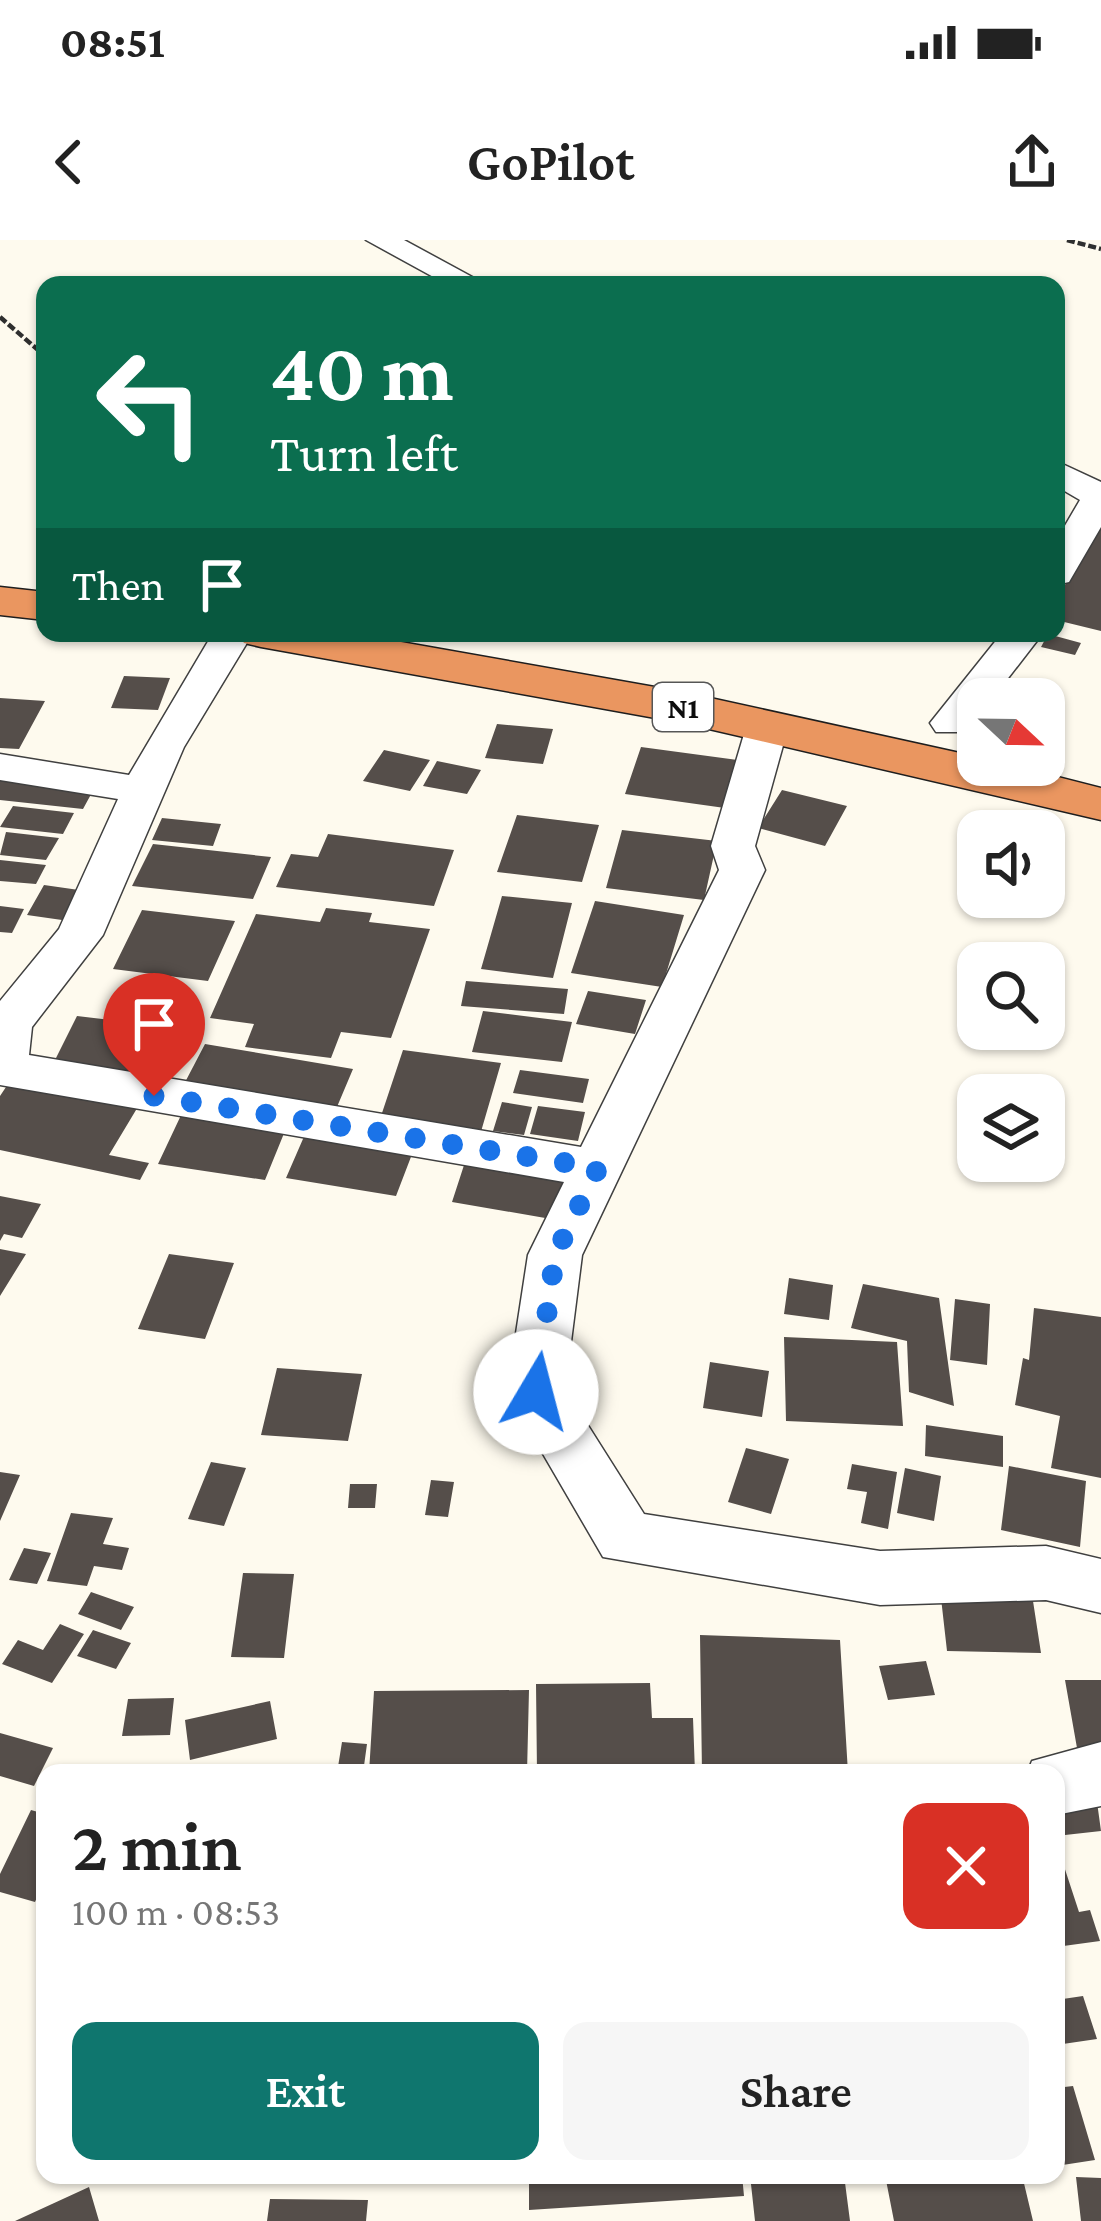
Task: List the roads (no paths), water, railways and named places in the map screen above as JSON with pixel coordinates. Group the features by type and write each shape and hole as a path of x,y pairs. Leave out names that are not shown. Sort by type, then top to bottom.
{"highway":[{"path":"0,567 36,571"},
{"path":"0,601 36,605"},
{"name":"N1","path":"311,642 768,724 932,759 1101,804"},
{"name":"N1","path":"534,642 957,725"},
{"path":"1065,753 1101,762"}],"street":[{"path":"380,240 454,276"},
{"path":"1065,477 1100,496 1065,558"},
{"path":"228,642 144,790 80,935 4,1023 3,1068 598,1168"},
{"path":"994,678 1017,642"},
{"path":"768,724 733,846 742,869 555,1255 536,1392 625,1538 880,1578 1046,1573 1101,1586"},
{"path":"0,767 144,790"},
{"path":"1065,1781 1101,1774"}]}
